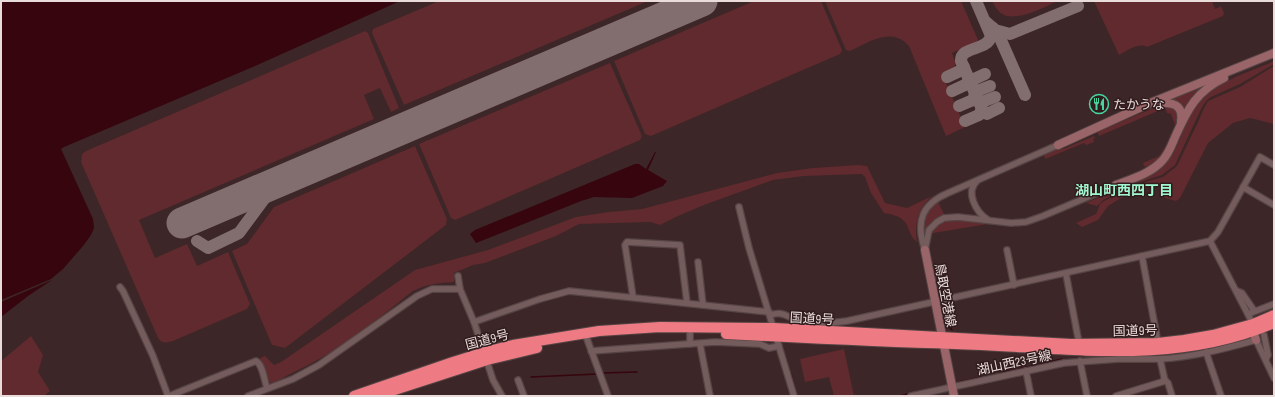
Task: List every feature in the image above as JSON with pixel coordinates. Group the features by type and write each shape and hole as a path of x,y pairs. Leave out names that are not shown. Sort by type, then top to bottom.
{"highway":[{"name":"国道9号","path":"354,396 446,364 587,339 690,333 776,337 943,341 1158,343 1213,335 1254,332 1274,315"},
{"name":"国道9号","path":"943,341 1103,352 1170,350 1230,339 1254,332 1274,323"},
{"name":"国道9号","path":"376,396 513,345 612,330 660,327 776,337"}],"street":[{"path":"924,250 930,230 936,222 944,218 958,217 1020,223 1145,173 1160,163 1169,151 1191,105 1204,90 1213,84 1274,54"},
{"path":"924,250 920,227 922,218 926,209 937,198 1138,109 1250,65"},
{"path":"1138,109 1162,103 1173,103 1181,114 1180,127"},
{"path":"474,322 544,297 569,291 687,303 770,314 778,313 785,314 797,321 834,323 1066,274 1210,241 1218,232 1260,157 1274,165"},
{"path":"972,196 972,186 979,179"},
{"path":"967,184 981,215 989,220"},
{"path":"1243,187 1274,205"},
{"path":"739,206 749,248 794,396"},
{"path":"1210,241 1248,314 1254,332 1274,378"},
{"path":"633,298 625,245 627,242 680,245 687,303"},
{"name":"鳥取空港線","path":"924,250 954,396"},
{"path":"1007,250 1014,285"},
{"path":"1142,256 1158,343"},
{"path":"698,262 704,305"},
{"path":"1066,274 1079,343"},
{"path":"458,276 460,288 474,322 493,380 502,396"},
{"path":"120,287 153,356 169,396 256,361 260,366 267,388"},
{"path":"248,396 293,379 319,365 417,296 432,289 460,288"},
{"path":"1237,291 1242,292 1253,309"},
{"path":"1248,314 1274,304"},
{"name":"湖山西23号線","path":"911,396 1064,363 1181,357 1206,352 1254,332"},
{"path":"690,333 690,344"},
{"path":"1264,335 1268,355 1266,359"},
{"path":"591,351 715,342 760,344 769,348 776,337"},
{"path":"587,339 608,396"},
{"path":"700,344 710,396"},
{"path":"1206,352 1221,396"},
{"path":"1160,359 1164,380 1168,383 1172,396"},
{"path":"1080,361 1087,396"},
{"path":"1026,371 1031,396"},
{"path":"518,380 524,396"},
{"path":"1116,396 1165,381 1164,380"}],"shaded area":[{"path":"1,1 400,1 255,66 61,149 93,219 94,228 83,246 63,269 51,279 1,300"},
{"path":"439,1 648,1 404,105 372,33 373,29"},
{"path":"754,1 821,1 842,50 840,54 651,136 645,134 614,61"},
{"path":"825,1 961,1 978,40 977,42 952,53 956,64 954,67 942,73 965,127 946,136 909,46 902,40 888,36 873,40 850,51 846,50"},
{"path":"992,1 1058,1 1034,12 1020,16 1007,16 1002,14 996,8"},
{"path":"1094,1 1212,1 1215,9 1221,6 1224,13 1223,16 1147,47 1136,46 1119,55"},
{"path":"365,31 368,33 399,108 391,112 380,88 364,95 374,119 139,220 155,258 187,244 197,266 228,252 250,304 247,309 173,341 166,343 161,341 158,338 81,162 82,154"},
{"path":"1274,61 1274,64 1240,84 1207,100 1202,107 1175,165 1162,175 1134,184 1103,200 1097,206 1086,203 1137,181 1163,165 1169,159 1177,146 1189,116 1200,100 1209,92 1229,80"},
{"path":"610,63 642,136 640,140 455,220 451,218 419,144"},
{"path":"1274,66 1274,124 1250,118 1233,123 1208,143 1180,198 1176,201 1165,198 1158,187 1152,185 1121,198 1108,206 1098,220 1082,227 1076,223 1096,214 1100,204 1104,201 1148,181 1163,177 1177,166 1208,101 1240,87"},
{"path":"1212,82 1184,114 1170,100 1170,98"},
{"path":"1158,106 1172,106 1177,114 1177,124 1170,143 1164,153 1158,160 1148,167 1144,166 1143,163 1159,156 1165,147 1175,125 1171,114 1167,113 1165,108 1099,136 1097,132"},
{"path":"1094,136 1094,142 1086,145 1084,143 1045,159 1044,154 1062,148 1063,149"},
{"path":"415,146 447,219 446,225 285,348 272,345 232,251 247,244 274,207"},
{"path":"655,152 648,170 667,181 663,186 632,198 594,197 476,243 470,234 475,230 635,164 639,164 646,169"},
{"path":"859,165 867,166 885,203 907,208 932,196 923,206 918,217 916,229 917,242 903,220 897,216 884,213 871,193 865,177 862,174 804,176 773,180 704,205 660,225 650,222 579,224 556,236 485,263 473,265 454,273 454,282 433,284 413,291 369,326 323,357 276,382 270,383 260,358 265,356 274,365 281,362 415,270 488,250 576,217 642,209 777,173 813,168"},
{"path":"940,199 939,204 945,216 931,224 924,239 923,225 925,216 930,208"},
{"path":"951,219 988,222 988,224 933,233 930,235 930,232 942,221"},
{"path":"52,280 28,296 1,317 1,302"},
{"path":"31,336 43,355 38,372 50,391 44,396 1,396 1,361"},
{"path":"844,349 854,396 834,396 829,377 805,382 800,359"}],"waterway":[{"path":"943,302 943,308"},
{"path":"944,314 947,323 952,330"},
{"path":"785,356 789,370"},
{"path":"1019,369 1062,359"},
{"path":"1000,373 1012,370"},
{"path":"601,373 637,372"},
{"path":"531,377 598,374"},
{"path":"791,374 797,396"},
{"path":"959,382 982,377"},
{"path":"927,390 942,386"},
{"path":"900,396 911,393"}],"taxiway":[{"path":"965,121 979,115 982,109 961,61 962,56 969,50 985,44 989,41 991,36 976,1"},
{"path":"986,22 995,30 1010,34 1078,6"},
{"path":"993,28 1000,38 1025,95"},
{"path":"947,77 962,70 964,67"},
{"path":"968,78 972,80 985,74"},
{"path":"952,91 967,84 969,79"},
{"path":"974,90 977,91 990,86"},
{"path":"959,106 973,100 975,94"},
{"path":"978,101 982,102 995,97"},
{"path":"982,109 983,112 987,114 999,108"},
{"path":"197,241 208,248 239,233 273,187 290,177"}],"runway":[{"path":"182,223 702,1"}],"place":[{"name":"たかうな","path":"1099,104"}],"district":[{"name":"湖山町西四丁目","path":"1124,190"}]}
